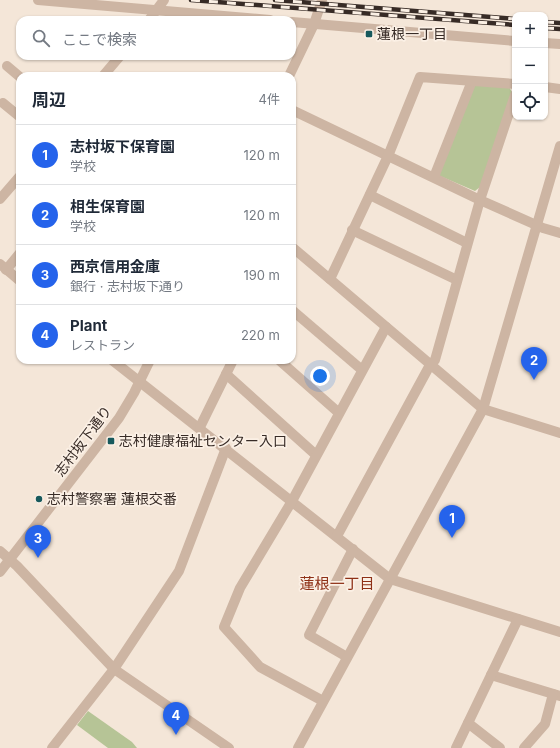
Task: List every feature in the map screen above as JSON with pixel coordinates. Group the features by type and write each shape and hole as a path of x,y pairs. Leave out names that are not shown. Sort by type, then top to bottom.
{"street":[{"path":"38,0 225,16"},
{"path":"152,16 164,0"},
{"path":"291,72 314,24 322,0"},
{"path":"296,22 512,41"},
{"path":"548,43 560,44"},
{"path":"106,72 117,60"},
{"path":"8,66 16,73"},
{"path":"330,279 388,156 420,77 512,84"},
{"path":"434,177 472,81"},
{"path":"548,87 560,89"},
{"path":"2,103 16,114"},
{"path":"337,536 430,365 435,360 467,243 512,104"},
{"path":"296,112 480,200 536,225 560,233"},
{"path":"298,748 483,409 560,146"},
{"path":"0,199 16,181"},
{"path":"370,195 467,243"},
{"path":"352,230 457,280"},
{"path":"296,250 483,409 560,433"},
{"path":"16,257 3,267 16,278"},
{"path":"296,313 362,370"},
{"path":"323,701 260,668 224,627 240,588 292,501 386,327"},
{"path":"117,364 200,427 390,578 560,632"},
{"name":"志村坂下通り","path":"0,572 119,418 140,382 148,364"},
{"path":"200,427 231,364"},
{"path":"284,364 340,412"},
{"path":"226,374 316,455"},
{"path":"52,748 114,669 179,571 226,448"},
{"path":"348,657 308,635 353,549"},
{"path":"0,551 114,669 229,748"},
{"path":"456,748 518,619"},
{"path":"491,675 556,695 545,724 524,748"},
{"path":"468,723 500,748"}],"green space":[{"path":"475,84 509,87 512,92 480,187 475,191 440,176 439,169"},
{"path":"88,711 132,742 137,748 108,748 77,725"}],"railway":[{"path":"191,0 512,25"},
{"path":"275,0 512,19"},
{"path":"548,22 560,23"},
{"path":"548,28 560,29"}],"place":[{"name":"蓮根一丁目","path":"369,34"},
{"name":"相生保育園","path":"534,380"},
{"name":"志村健康福祉センター入口","path":"111,441"},
{"name":"志村警察署 蓮根交番","path":"39,499"},
{"name":"志村坂下保育園","path":"452,538"},
{"name":"西京信用金庫","path":"38,558"},
{"name":"Plant","path":"176,735"}],"district":[{"name":"蓮根一丁目","path":"337,584"}]}
